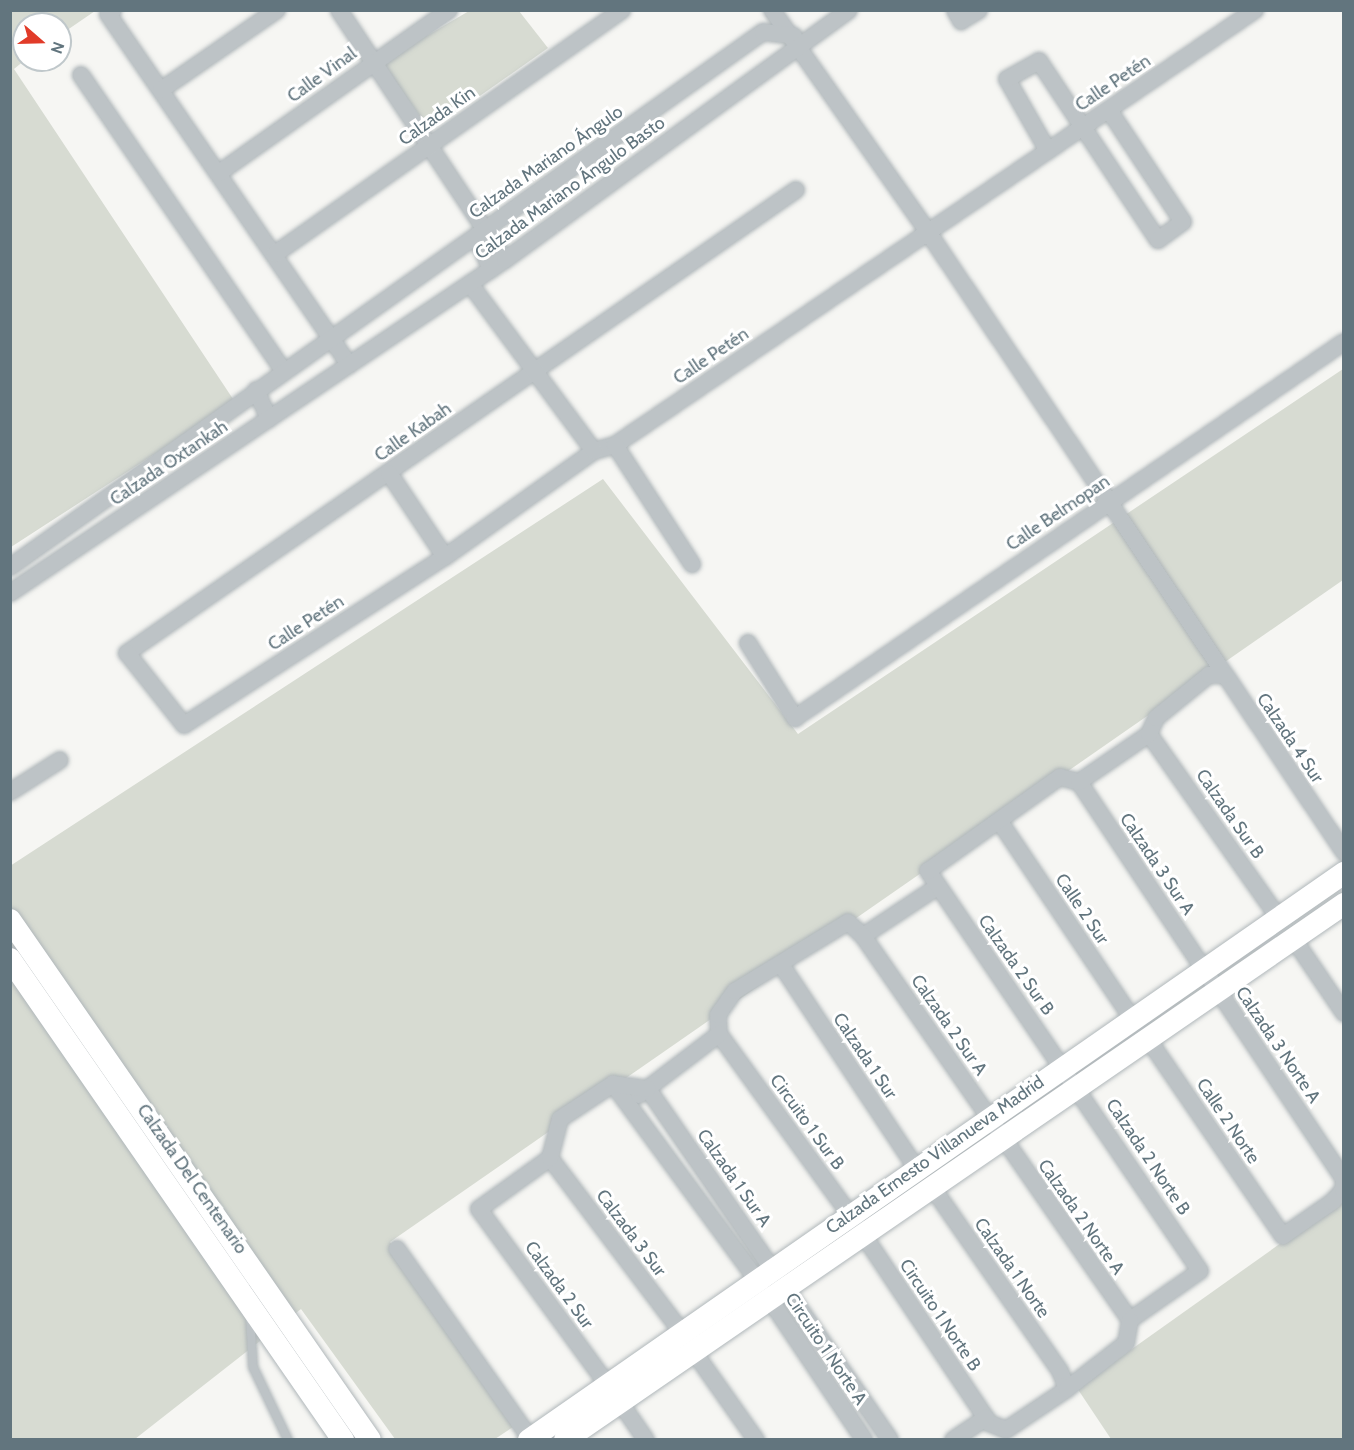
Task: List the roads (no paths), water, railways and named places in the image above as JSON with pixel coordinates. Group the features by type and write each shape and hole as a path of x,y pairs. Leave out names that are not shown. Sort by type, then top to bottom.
{"street":[{"path":"161,90 277,10"},
{"path":"339,10 430,145 498,265"},
{"name":"Calle Vinal","path":"219,174 449,10"},
{"name":"Calzada Kin","path":"275,254 622,10"},
{"name":"Calzada 4 Sur","path":"772,10 799,39 1344,852"},
{"name":"Calzada Mariano Ángulo Basto","path":"349,365 498,265 799,39 849,10"},
{"path":"955,10 961,21 979,10"},
{"name":"Calle Petén","path":"183,725 445,557 594,451 615,445 1255,10"},
{"path":"110,12 349,365"},
{"name":"Calzada Mariano Ángulo","path":"329,337 481,233 763,32 799,39"},
{"path":"1048,151 1007,78 1039,62 1080,129 1158,240 1183,222 1109,110"},
{"path":"81,75 283,370"},
{"name":"Calle Kabah","path":"183,725 127,653 796,190"},
{"path":"470,284 594,451"},
{"name":"Calzada Oxtankah","path":"10,567 329,337"},
{"name":"Calle Belmopan","path":"747,644 795,718 1344,342"},
{"name":"Calzada Oxtankah","path":"10,593 349,365"},
{"path":"255,390 269,419"},
{"path":"615,445 692,564"},
{"path":"389,473 445,557"},
{"path":"26,556 39,574"},
{"path":"630,1102 719,1034 718,1015 735,991 782,966 848,922 863,936 937,888 928,871 972,836 1000,822 1060,777 1078,782 1149,734 1156,718 1209,675 1225,675"},
{"name":"Calzada Sur B","path":"1149,734 1278,917"},
{"path":"10,792 60,760"},
{"name":"Calzada 3 Sur A","path":"1078,782 1203,968"},
{"name":"Calle 2 Sur","path":"1000,822 1131,1017"},
{"name":"Calzada Ernesto Villanueva Madrid","path":"565,1440 681,1331 1131,1017 1344,873"},
{"name":"Calzada 2 Sur B","path":"937,888 1063,1065"},
{"name":"Calzada Ernesto Villanueva Madrid","path":"530,1439 694,1352 779,1295 1001,1137 1344,904"},
{"name":"Calzada Del Centenario","path":"10,920 261,1279 370,1440"},
{"name":"Calzada 2 Sur A","path":"863,936 1001,1137"},
{"path":"1293,938 1344,1013"},
{"name":"Calzada Del Centenario","path":"10,959 343,1440"},
{"name":"Calzada 1 Sur","path":"782,966 916,1168"},
{"name":"Calzada 3 Norte A","path":"1203,968 1343,1176"},
{"path":"36,996 56,985"},
{"name":"Circuito 1 Sur B","path":"719,1034 863,1234"},
{"name":"Calle 2 Norte","path":"1148,1039 1283,1236 1290,1234 1332,1202 1343,1190 1343,1176"},
{"name":"Calzada 2 Norte B","path":"1063,1065 1200,1271 1130,1320"},
{"path":"550,1158 560,1119 613,1084 648,1089"},
{"path":"613,1084 630,1102 764,1274"},
{"name":"Calzada 1 Sur A","path":"648,1089 764,1274"},
{"name":"Calzada 2 Norte A","path":"1001,1137 1130,1320"},
{"name":"Calzada 2 Sur","path":"550,1158 479,1209 646,1440"},
{"name":"Calzada 3 Sur","path":"550,1158 681,1331"},
{"name":"Calzada 1 Norte","path":"932,1187 1060,1371 1067,1389"},
{"name":"Circuito 1 Norte B","path":"863,1234 986,1418"},
{"path":"397,1249 530,1439"},
{"name":"Circuito 1 Norte A","path":"764,1274 890,1440"},
{"name":"Circuito 1 Norte A","path":"779,1295 864,1440"},
{"path":"953,1440 986,1418 994,1427 1006,1430 1067,1389 1126,1343 1130,1320"},
{"path":"694,1352 756,1440"}],"lane":[{"path":"261,1279 249,1304 253,1367 288,1440"}]}
